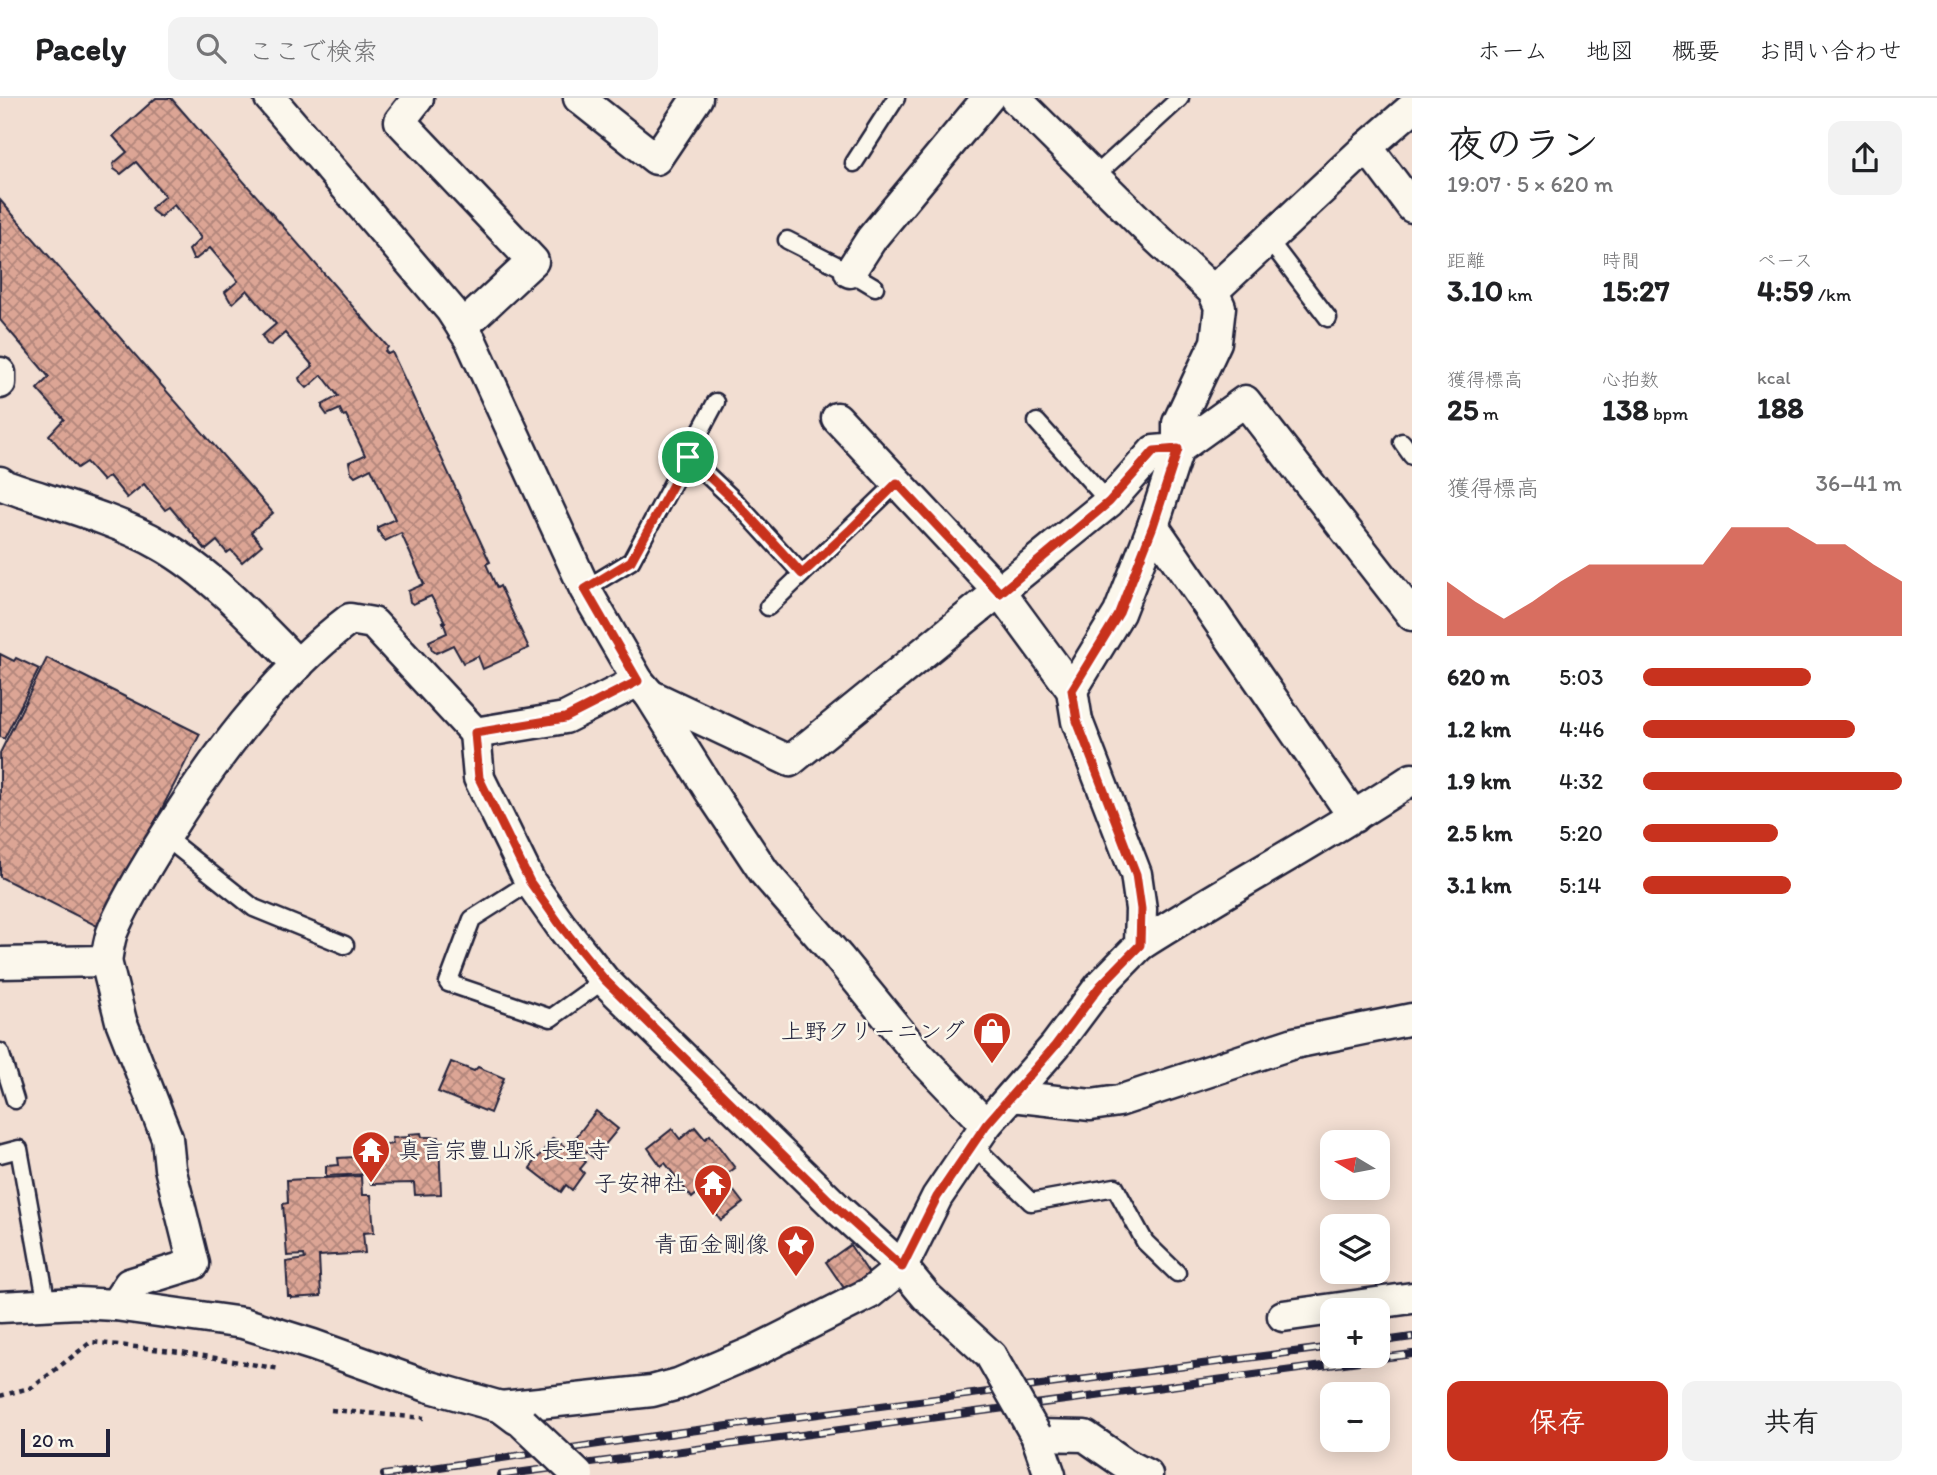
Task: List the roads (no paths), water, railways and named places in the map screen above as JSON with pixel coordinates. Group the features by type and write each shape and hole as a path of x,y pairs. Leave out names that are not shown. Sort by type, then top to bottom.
{"street":[{"path":"418,98 400,121 533,261 462,327"},
{"path":"579,98 656,159 697,98"},
{"path":"862,280 872,238 988,98"},
{"path":"1015,98 1213,291 1220,307 1216,342 1178,423 1178,449 1153,526 1119,613 1072,690"},
{"path":"280,102 433,289 471,341 585,589 644,688 764,872 916,1052 979,1135"},
{"path":"1213,291 1412,108"},
{"path":"1367,147 1412,207"},
{"path":"0,373 0,383"},
{"path":"475,733 565,718 644,688 790,761 1109,502 1154,451 1178,449 1245,401 1412,615"},
{"path":"836,418 1000,593 1072,690 1077,721 1136,874 1141,909 1140,945"},
{"path":"0,482 127,529 161,545 247,611 298,665"},
{"path":"1153,526 1354,817"},
{"path":"115,1305 130,1284 194,1264 170,1168 167,1138 121,1021 106,961 112,932 193,790 219,755 298,665 330,634 350,619 373,622 475,733 479,778 530,882 561,926 604,979 838,1209 902,1267 926,1296 991,1356 1036,1435 1050,1475"},
{"path":"512,1415 652,1391 678,1384 755,1351 870,1293 902,1267 937,1197 979,1135 1055,1046 1100,986 1140,945 1354,817 1412,779"},
{"path":"0,963 106,961"},
{"path":"1012,1097 1091,1105 1119,1101 1294,1043 1412,1019"},
{"path":"1283,1316 1412,1298"},
{"path":"0,1307 115,1305 243,1323 512,1415 578,1475"},
{"path":"1036,1435 1085,1436 1147,1475"}],"lane":[{"path":"854,163 896,98"},
{"path":"1095,176 1180,98"},
{"path":"1268,239 1328,318"},
{"path":"787,240 862,280"},
{"path":"585,589 631,561 716,402"},
{"path":"1037,422 1109,502"},
{"path":"1402,442 1412,456"},
{"path":"688,457 737,503 802,574"},
{"path":"768,607 897,483"},
{"path":"165,837 254,908 345,945"},
{"path":"530,882 472,919 448,983 551,1018 604,979"},
{"path":"0,1052 15,1100"},
{"path":"979,1135 1031,1202 1115,1187 1145,1242 1177,1273"},
{"path":"0,1154 19,1149 47,1305"}],"railway":[{"path":"1390,1340 1412,1337"},
{"path":"384,1475 682,1432 1320,1349"},
{"path":"501,1475 1412,1354"}],"place":[{"name":"上野クリーニング","path":"992,1065"},
{"name":"真言宗豊山派 長聖寺","path":"371,1184"},
{"name":"子安神社","path":"713,1217"},
{"name":"青面金剛像","path":"796,1278"}]}
